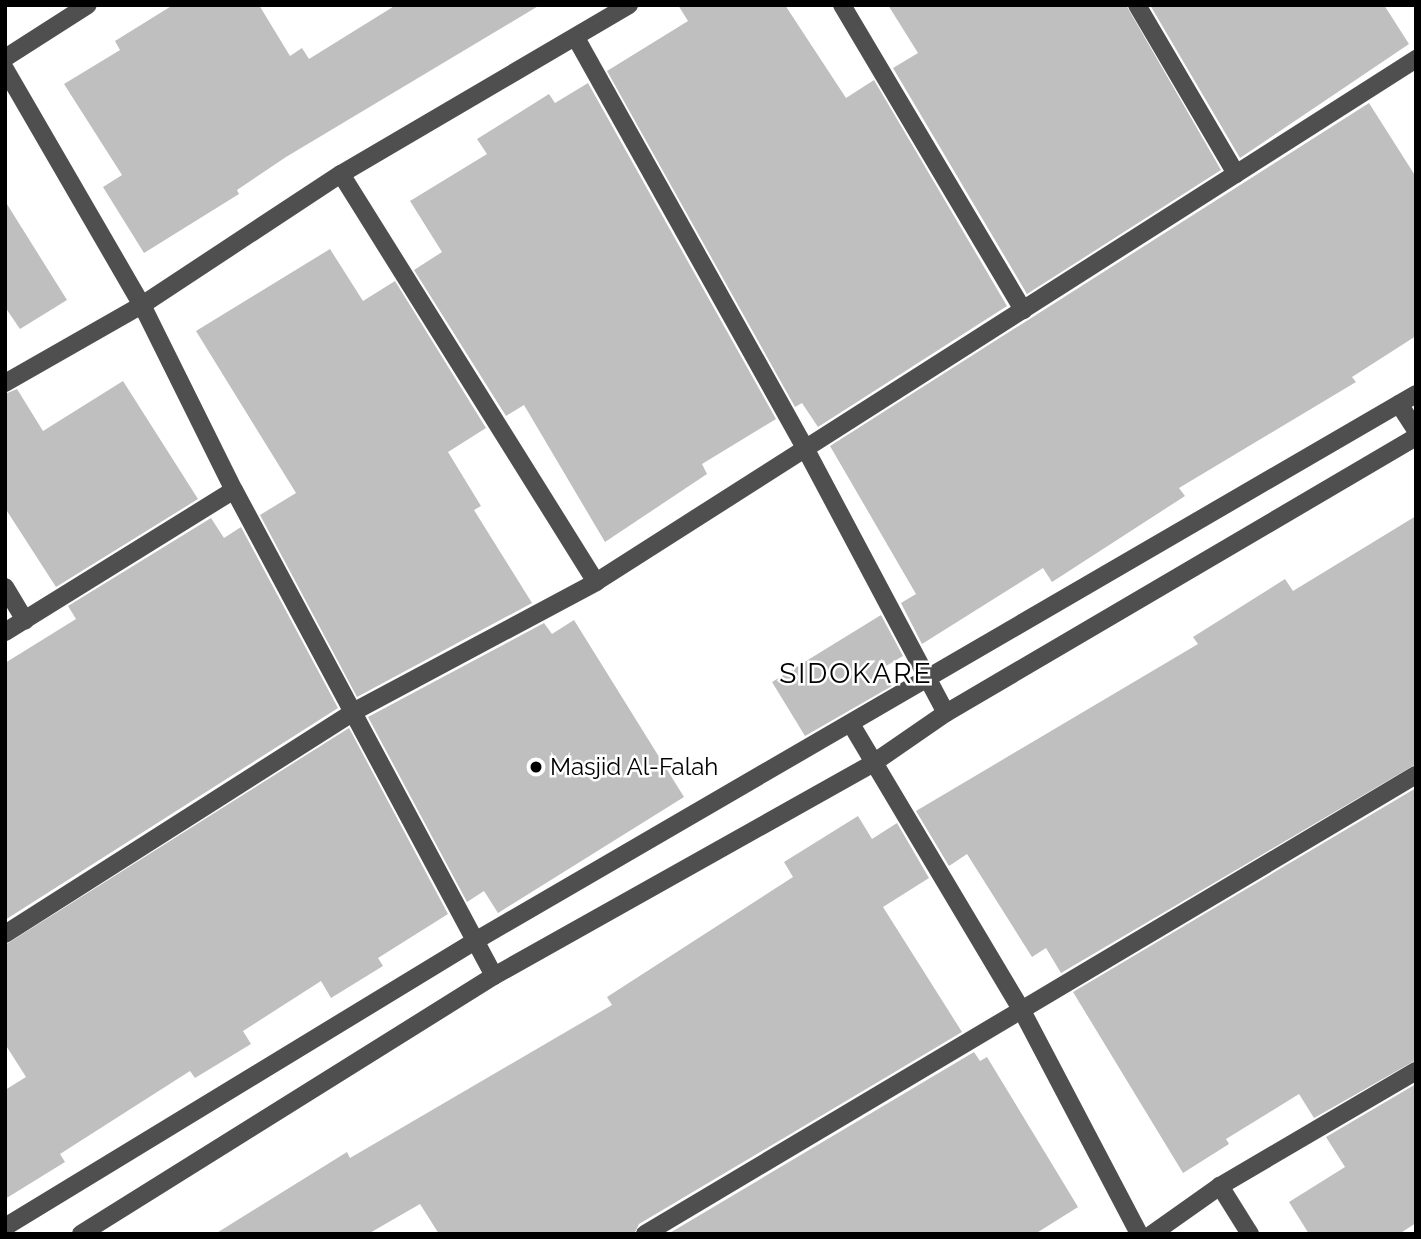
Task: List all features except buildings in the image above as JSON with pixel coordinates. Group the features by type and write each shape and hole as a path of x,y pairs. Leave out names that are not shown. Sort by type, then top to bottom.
{"street":[{"path":"5,58 88,5"},
{"path":"5,383 142,305 341,174 629,5"},
{"path":"842,5 1023,310"},
{"path":"1137,5 1236,174"},
{"path":"576,38 805,448 926,682 946,713"},
{"path":"5,934 353,712 596,582 1416,59"},
{"path":"5,69 142,305 234,490 494,976"},
{"path":"341,174 596,582"},
{"path":"10,1228 475,941 926,682 1416,394"},
{"path":"1399,404 1416,430"},
{"path":"81,1234 494,976 872,764 946,713 1416,437"},
{"path":"5,632 234,490"},
{"path":"5,587 25,620"},
{"path":"851,724 872,764 1020,1007 1139,1234"},
{"path":"645,1234 1020,1007 1416,775"},
{"path":"1152,1234 1220,1186 1416,1071"},
{"path":"1220,1186 1250,1234"}],"place":[{"name":"Masjid Al-Falah","path":"536,767"}],"district":[{"name":"SIDOKARE","path":"856,674"}]}
